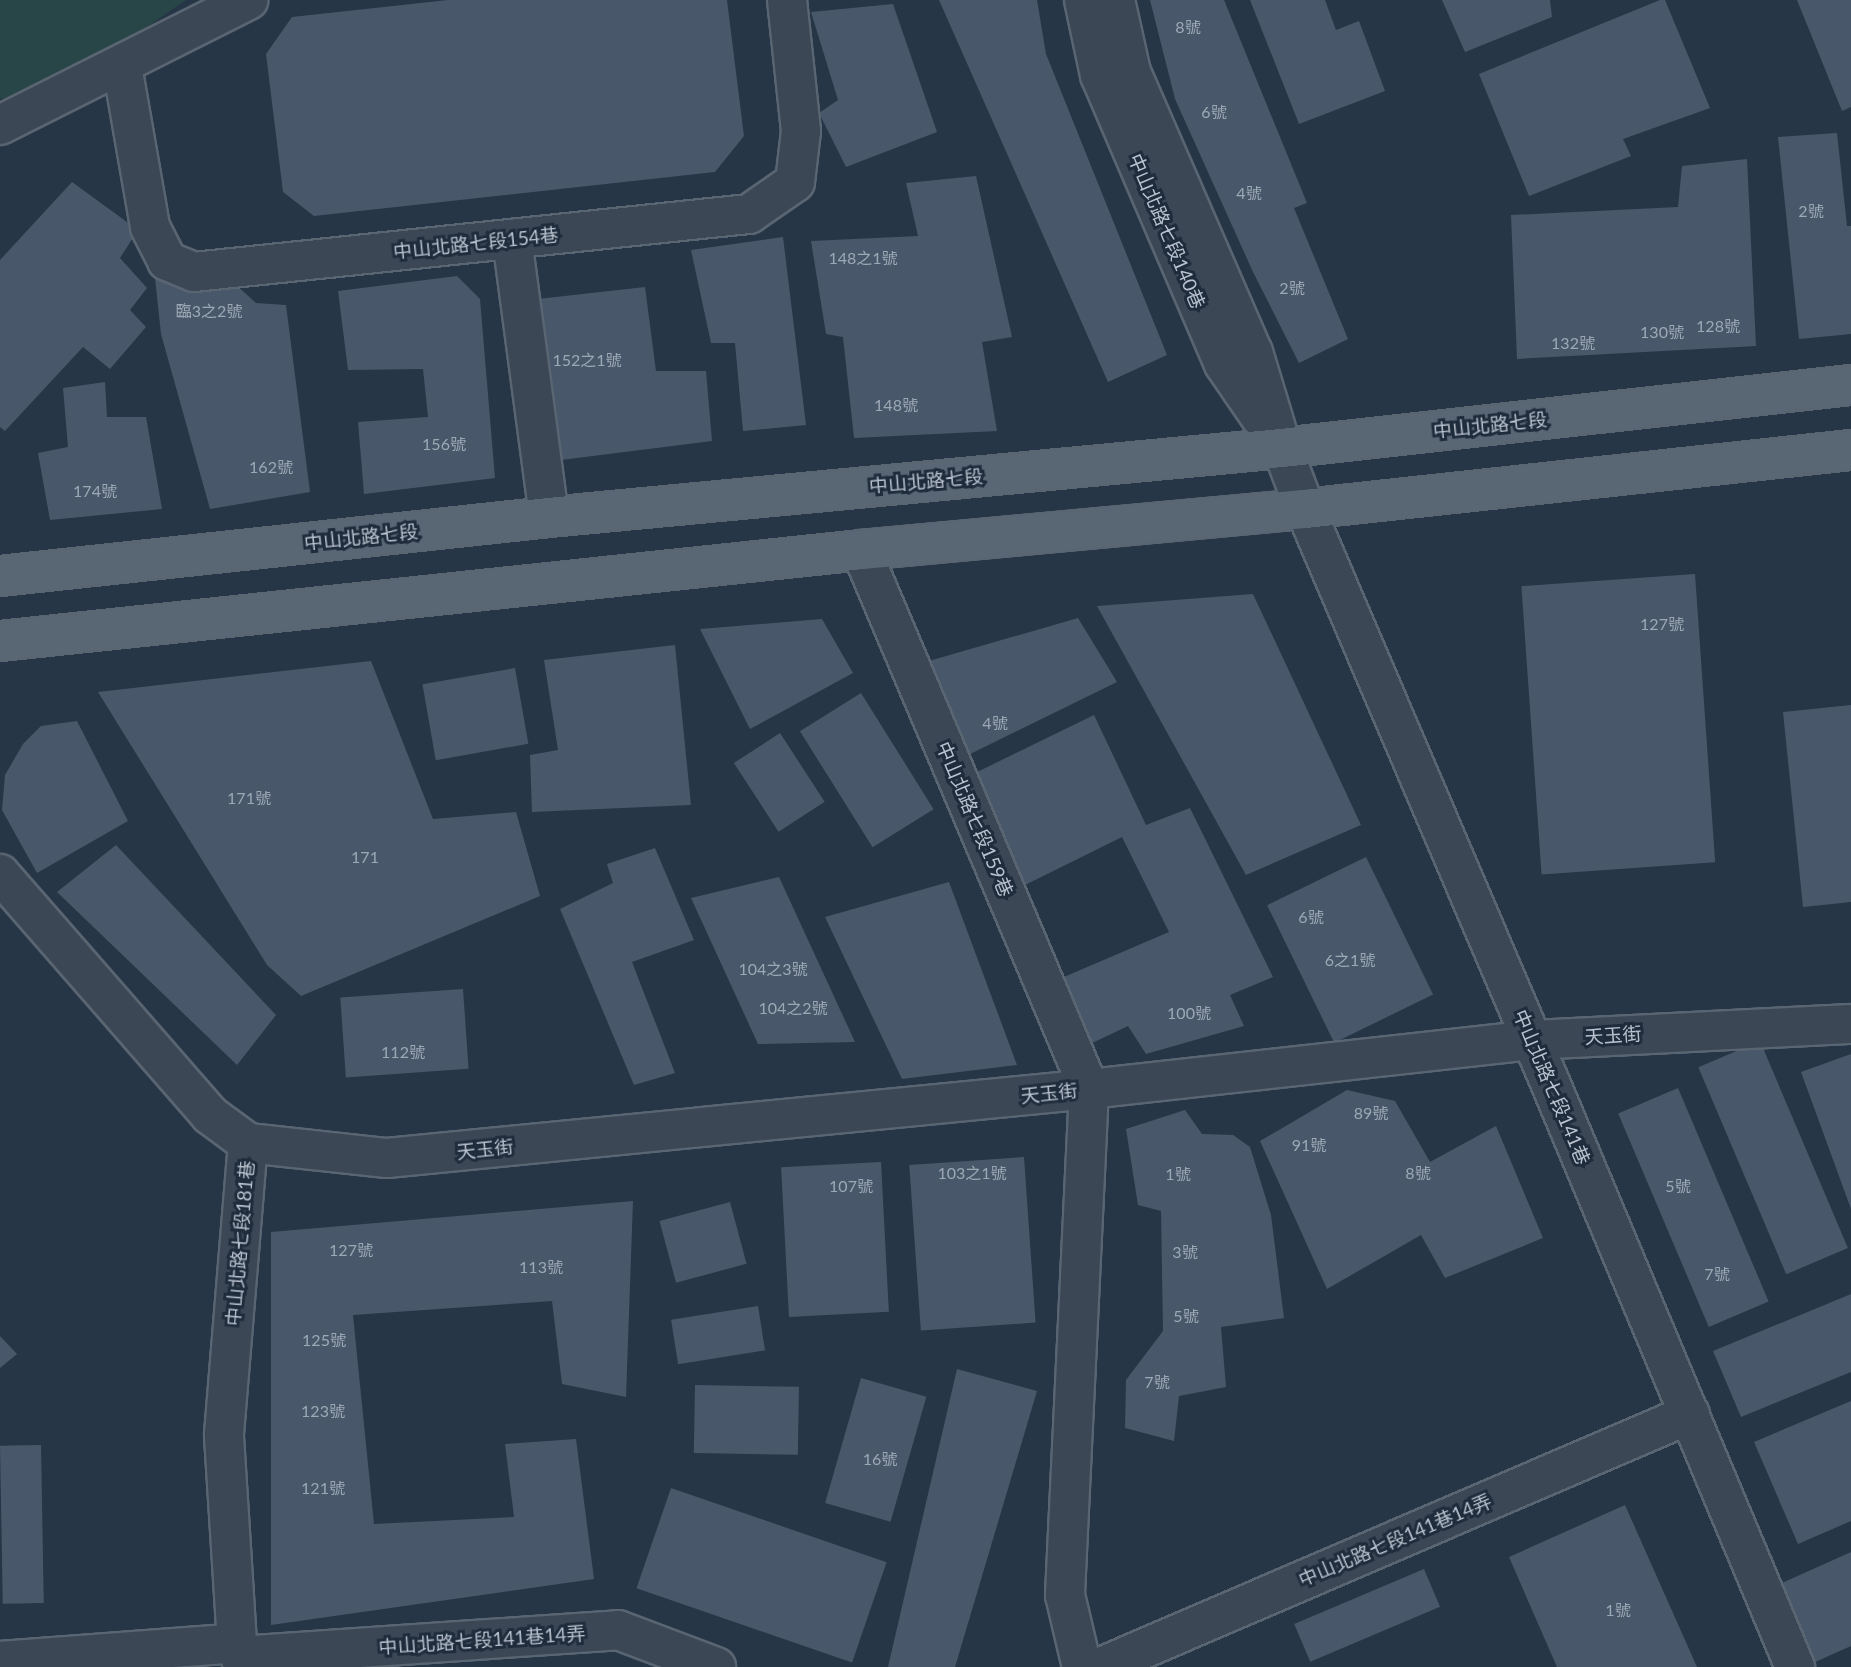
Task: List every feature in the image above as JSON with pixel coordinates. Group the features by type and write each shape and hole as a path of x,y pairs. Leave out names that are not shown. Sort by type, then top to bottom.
{"main road":[{"name":"中山北路七段","path":"0,576 549,517 1282,448 1851,385"},
{"path":"0,641 861,550 1305,509 1851,450"}],"street":[{"path":"0,125 122,66 248,0"},
{"name":"中山北路七段154巷","path":"122,66 150,227 167,261 194,272 749,214 796,182 801,131 786,0"},
{"name":"中山北路七段140巷","path":"1084,0 1100,75 1224,364 1282,448"},
{"name":"中山北路七段140巷","path":"1115,0 1132,72 1253,352 1282,448 1305,509"},
{"path":"512,239 549,517"},
{"name":"中山北路七段141巷","path":"1305,509 1532,1040 1795,1667"},
{"name":"中山北路七段159巷","path":"861,550 1089,1088"},
{"name":"中山北路七段181巷","path":"0,874 210,1115 248,1143 224,1434 240,1655"},
{"name":"天玉街","path":"248,1143 387,1158 1089,1088 1532,1040 1851,1024"},
{"path":"1082,1667 1065,1595 1089,1088"},
{"name":"中山北路七段141巷14弄","path":"1101,1667 1690,1414"},
{"name":"中山北路七段141巷14弄","path":"0,1661 240,1655 618,1630 716,1667"}],"green space":[{"path":"0,0 186,0 33,106 0,98"}],"building":[{"path":"448,0 727,0 744,136 715,172 314,216 283,192 266,54 292,17"},
{"path":"939,0 1037,0 1046,54 1167,355 1108,382"},
{"path":"1150,0 1224,0 1307,203 1294,208 1348,339 1299,363 1253,272 1175,99"},
{"path":"1250,0 1325,0 1336,30 1359,21 1385,91 1299,124"},
{"path":"1442,0 1550,0 1552,17 1465,52"},
{"path":"1665,0 1710,108 1623,139 1631,156 1529,196 1479,74"},
{"path":"1797,0 1851,0 1851,107 1842,111"},
{"path":"893,4 937,132 846,167 819,113 838,100 811,12"},
{"path":"1837,133 1847,226 1851,226 1851,334 1799,339 1778,137"},
{"path":"1747,159 1756,346 1517,359 1511,215 1678,207 1682,166"},
{"path":"976,176 1012,337 982,342 997,431 854,438 843,337 826,334 811,241 918,236 906,183"},
{"path":"72,182 138,230 120,258 147,288 130,310 146,327 110,369 83,347 5,431 0,427 0,260"},
{"path":"783,237 806,425 743,431 735,343 711,343 691,250"},
{"path":"457,276 480,299 495,478 364,494 358,422 428,417 423,369 348,370 338,291"},
{"path":"155,278 235,284 256,303 286,305 310,492 210,509 161,334"},
{"path":"645,287 656,371 706,371 712,441 561,460 538,299"},
{"path":"105,382 107,417 146,417 162,509 50,520 38,453 68,447 63,388"},
{"path":"1695,574 1715,862 1542,874 1521,586"},
{"path":"1253,594 1361,825 1246,875 1097,606"},
{"path":"1078,618 1117,682 966,756 929,661"},
{"path":"822,619 853,673 750,729 700,629"},
{"path":"675,645 691,805 532,812 530,755 558,750 544,660"},
{"path":"371,661 433,819 516,812 540,896 301,996 267,965 98,692"},
{"path":"515,668 528,744 436,760 422,684"},
{"path":"861,693 934,809 873,847 800,731"},
{"path":"1851,705 1851,902 1803,907 1783,712"},
{"path":"1094,715 1146,825 1190,808 1273,977 1230,995 1244,1026 1146,1054 1128,1026 1086,1046 1050,983 1169,932 1122,837 1023,886 971,775"},
{"path":"77,721 128,821 37,873 2,810 5,775 23,744 41,726"},
{"path":"780,733 825,802 779,832 734,763"},
{"path":"116,845 276,1015 237,1065 57,892"},
{"path":"655,848 694,940 632,962 675,1073 634,1085 560,909 613,883 607,864"},
{"path":"1366,857 1433,995 1334,1043 1267,905"},
{"path":"779,877 855,1042 758,1044 691,898"},
{"path":"949,882 1017,1065 902,1079 825,917"},
{"path":"463,989 469,1069 346,1077 340,998"},
{"path":"1760,1041 1848,1248 1786,1274 1698,1067"},
{"path":"1851,1054 1851,1209 1801,1072"},
{"path":"1678,1088 1769,1302 1709,1327 1618,1113"},
{"path":"1347,1090 1395,1101 1430,1162 1496,1126 1543,1238 1445,1278 1421,1235 1327,1289 1260,1141"},
{"path":"1185,1110 1202,1134 1233,1135 1250,1147 1271,1215 1284,1318 1221,1327 1226,1387 1179,1396 1174,1441 1125,1428 1126,1380 1163,1331 1161,1211 1138,1205 1126,1129"},
{"path":"1024,1157 1036,1323 921,1331 909,1165"},
{"path":"881,1162 889,1312 789,1317 781,1167"},
{"path":"633,1201 626,1397 562,1384 552,1301 353,1315 374,1524 514,1517 505,1444 576,1439 594,1579 271,1625 271,1232"},
{"path":"730,1202 747,1264 676,1283 659,1221"},
{"path":"1851,1294 1851,1372 1741,1417 1713,1351"},
{"path":"758,1306 765,1350 678,1364 671,1320"},
{"path":"0,1336 17,1354 0,1368"},
{"path":"957,1369 1037,1391 955,1667 888,1667"},
{"path":"861,1378 926,1397 891,1522 825,1503"},
{"path":"695,1385 799,1387 798,1455 694,1453"},
{"path":"1851,1401 1851,1521 1798,1544 1754,1442"},
{"path":"41,1445 44,1603 3,1604 0,1446"},
{"path":"671,1488 887,1562 852,1662 636,1588"},
{"path":"1625,1505 1697,1667 1557,1667 1509,1557"},
{"path":"1851,1552 1851,1646 1815,1662 1775,1586"},
{"path":"1424,1569 1440,1607 1310,1662 1294,1624"}]}
